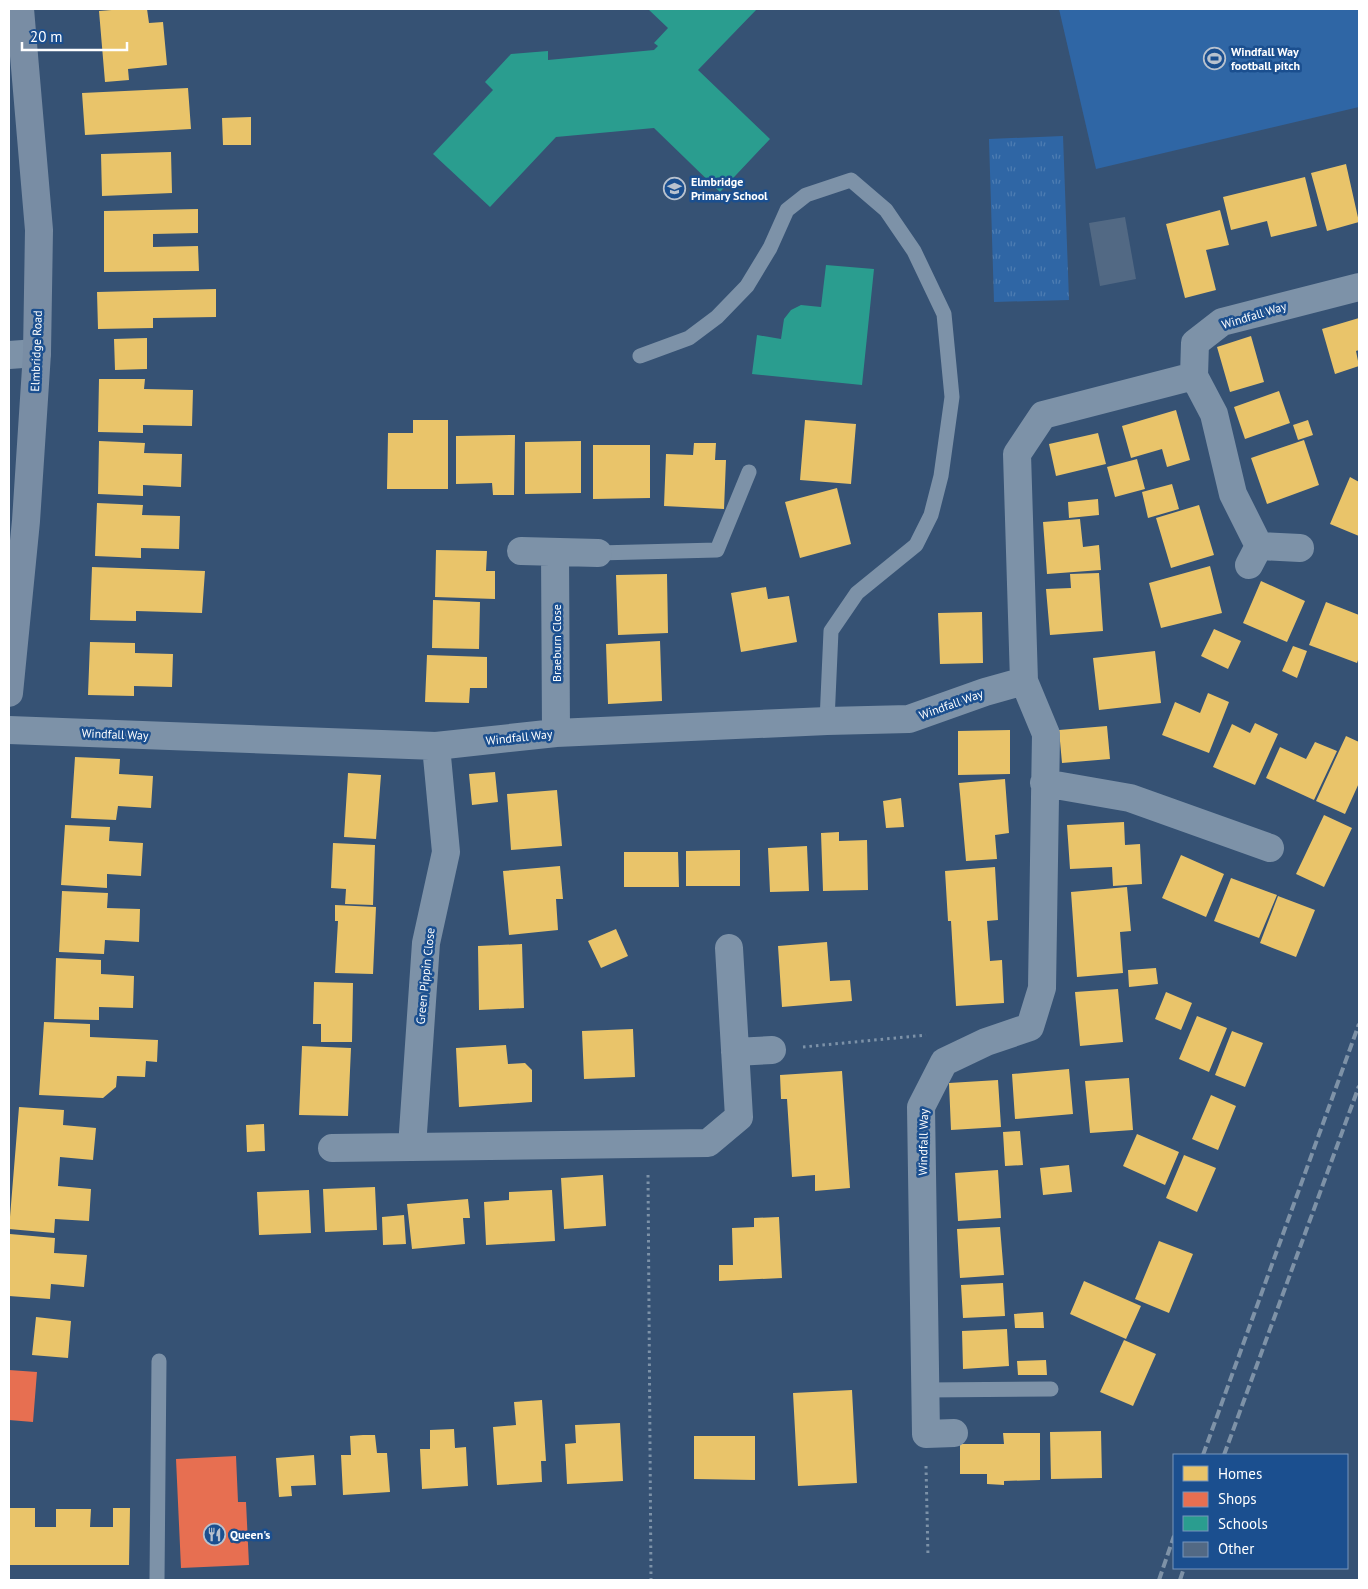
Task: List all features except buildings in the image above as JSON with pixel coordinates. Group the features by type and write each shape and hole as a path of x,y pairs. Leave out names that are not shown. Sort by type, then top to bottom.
{"street":[{"name":"Elmbridge Road","path":"9,693 26,521 37,353 39,230 20,9"},
{"name":"Windfall Way","path":"926,1434 921,1107 944,1062 986,1042 1030,1027 1042,988 1046,734 1024,682 1017,454 1044,415 1194,376 1195,343 1222,322 1359,287"},
{"path":"9,355 37,353"},
{"path":"1194,376 1214,414 1233,494 1254,556 1300,548"},
{"path":"521,552 598,553"},
{"name":"Braeburn Close","path":"555,552 556,733"},
{"name":"Windfall Way","path":"9,730 436,746 556,733 827,721 909,720 984,692 1024,682"},
{"name":"Green Pippin Close","path":"412,1147 426,943 446,852 436,746"},
{"path":"1044,783 1130,798 1270,848"},
{"path":"332,1148 708,1143 739,1117 729,948"},
{"path":"735,1052 772,1050"},
{"path":"926,1434 954,1433"}],"lane":[{"path":"640,356 689,338 718,317 747,286 770,248 787,210 806,195 851,180 886,210 914,250 944,314 952,396 941,476 931,515 916,544 857,593 831,631 827,721"},
{"path":"598,553 717,550 749,472"},
{"path":"157,1580 160,1361"},
{"path":"924,1390 1051,1389"}],"path":[{"path":"772,1050 928,1035"},
{"path":"648,1144 650,1580"},
{"path":"926,1434 928,1558"}],"green space":[{"name":"Windfall Way football pitch","path":"1059,9 1359,9 1359,107 1096,169"},
{"path":"1063,136 1069,300 994,302 989,139"}],"railway":[{"path":"1203,1454 1359,1024"},
{"path":"1224,1454 1359,1086"},
{"path":"1159,1580 1173,1539"},
{"path":"1180,1580 1184,1569"}],"place":[{"name":"Windfall Way football pitch","path":"1215,58"},
{"name":"Elmbridge Primary School","path":"675,188"},
{"name":"Queen's","path":"214,1534"}]}
